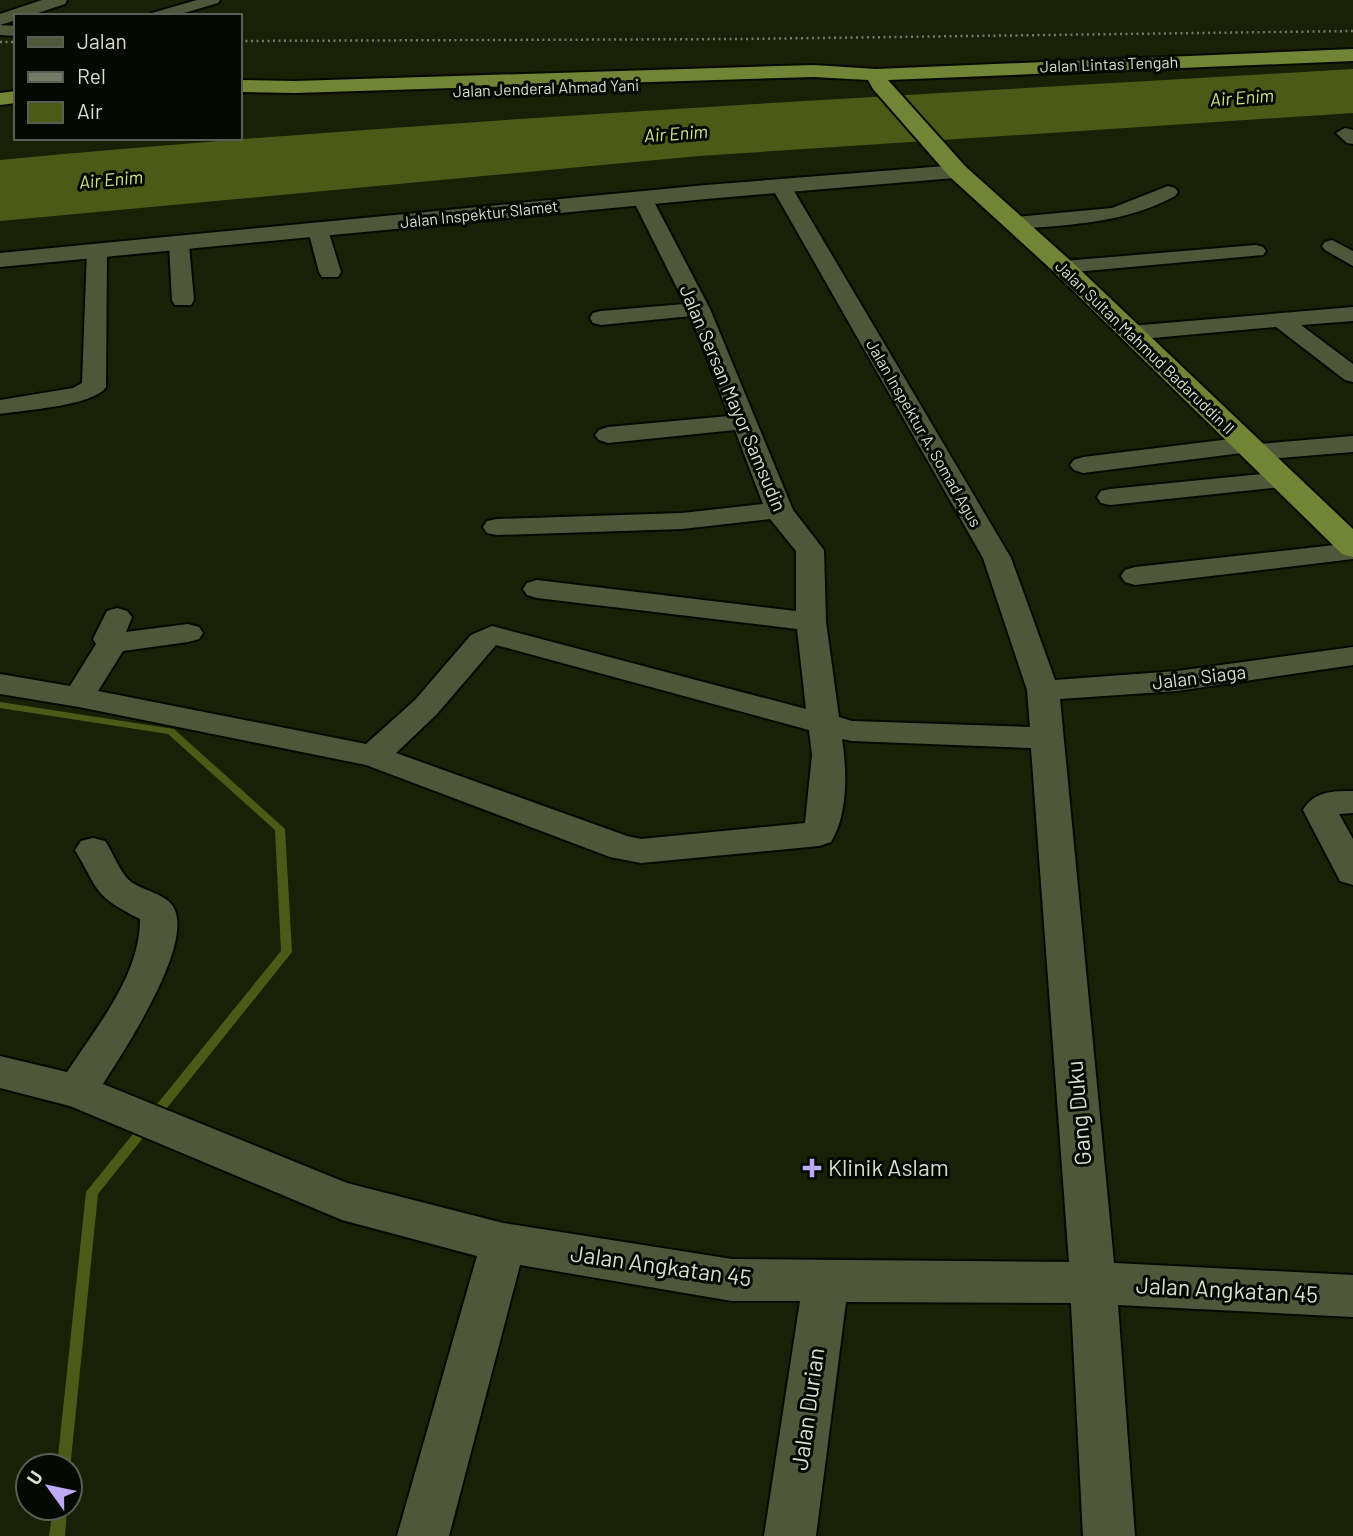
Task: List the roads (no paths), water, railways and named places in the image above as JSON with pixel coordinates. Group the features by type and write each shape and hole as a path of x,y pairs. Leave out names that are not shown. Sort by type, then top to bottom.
{"highway":[{"name":"Jalan Lintas Tengah","path":"851,75 878,80 1353,55"},
{"path":"242,86 814,71 851,75"},
{"name":"Jalan Jenderal Ahmad Yani","path":"242,93 319,94 806,81 851,75"},
{"name":"Jalan Sultan Mahmud Badaruddin II","path":"878,80 958,172 1063,267 1283,481 1349,539"}],"street":[{"path":"18,14 59,0"},
{"path":"164,14 214,0"},
{"name":"Jalan Inspektur Slamet","path":"0,260 179,245 642,198 958,172"},
{"name":"Jalan Inspektur A. Somad Agus","path":"781,186 997,558 1043,690"},
{"path":"1015,223 1107,216 1149,204 1168,192"},
{"name":"Jalan Sersan Mayor Samsudin","path":"373,756 622,848 641,851 807,837 819,834 824,827 828,755 810,622 810,550 786,523 779,510 699,309 642,198"},
{"path":"318,229 330,272"},
{"path":"179,245 183,300"},
{"path":"1332,246 1353,260"},
{"path":"0,407 79,394 94,387 97,251"},
{"path":"1063,267 1256,251"},
{"path":"601,318 699,309"},
{"path":"1130,333 1353,314"},
{"path":"1283,322 1353,375"},
{"path":"608,435 744,422"},
{"path":"1083,465 1251,449 1353,444"},
{"path":"1110,497 1283,481"},
{"path":"497,527 682,521 779,510"},
{"path":"1135,576 1349,539"},
{"path":"537,589 810,622"},
{"path":"79,697 115,630 188,634"},
{"path":"0,684 79,697 373,756 426,707 482,640 492,635 852,731 1047,738"},
{"name":"Jalan Siaga","path":"1043,690 1177,681 1353,656"},
{"name":"Gang Duku","path":"1043,690 1093,1283 1109,1536"},
{"path":"1353,802 1330,803 1320,810 1353,872"},
{"path":"77,1091 148,972 161,926 158,912 115,890 106,878 104,867 93,850"},
{"name":"Jalan Angkatan 45","path":"0,1072 77,1091 188,1139 342,1200 503,1243 732,1280 1093,1283 1353,1296"},
{"path":"423,1536 503,1243"},
{"name":"Jalan Durian","path":"790,1536 826,1282"}],"water":[{"name":"Air Enim","path":"1353,69 1353,113 699,156 0,221 0,160 338,132"}],"waterway":[{"path":"0,705 171,731 280,829 287,952 92,1192 65,1452"},
{"path":"57,1536 58,1522"}],"railway":[{"path":"242,41 740,39 1353,31"},
{"path":"0,42 14,42"}],"place":[{"name":"Klinik Aslam","path":"812,1168"}]}
